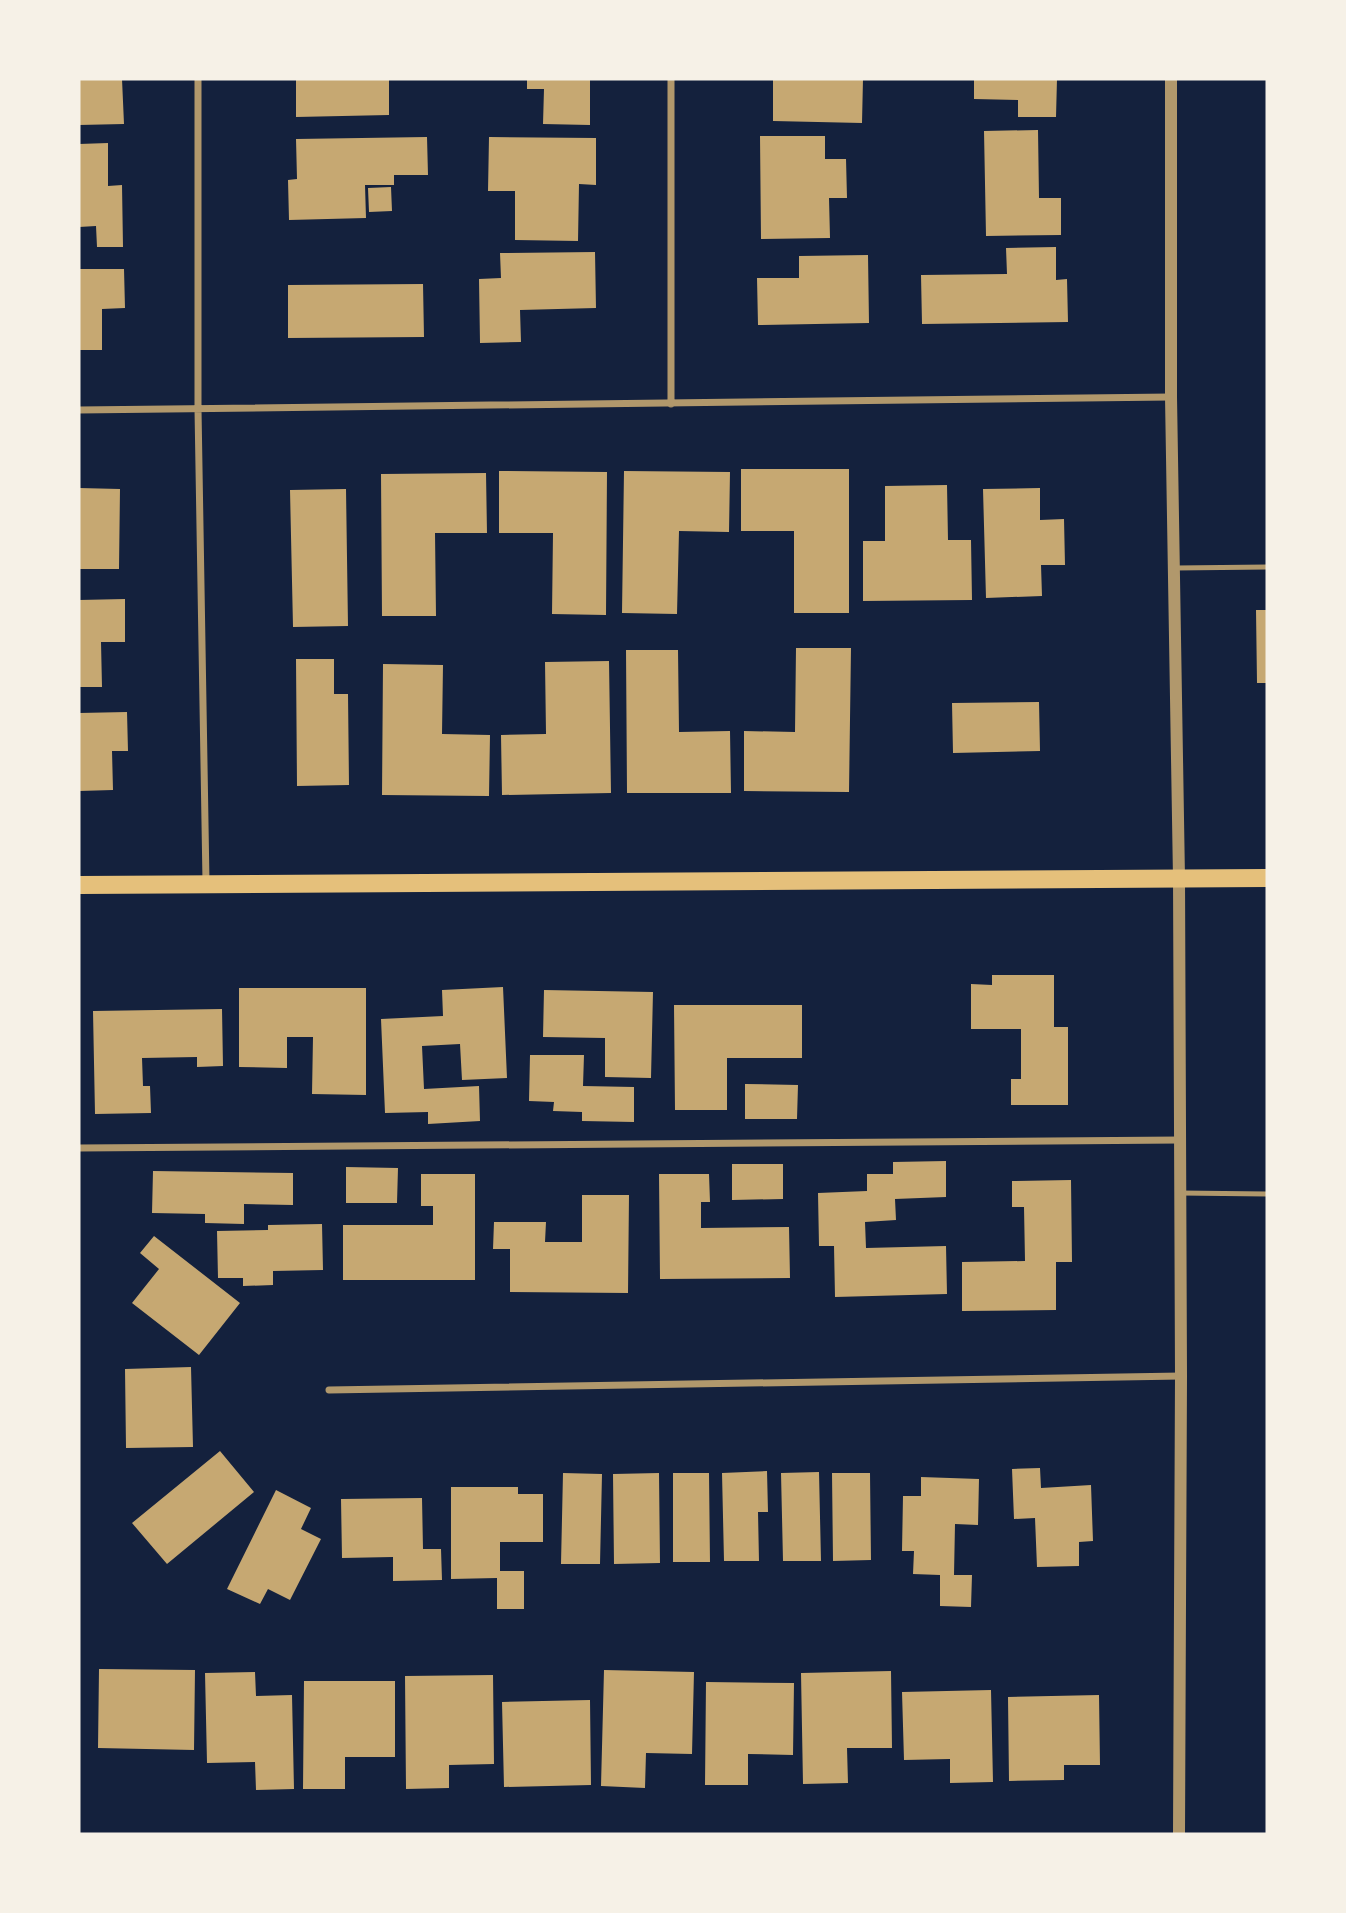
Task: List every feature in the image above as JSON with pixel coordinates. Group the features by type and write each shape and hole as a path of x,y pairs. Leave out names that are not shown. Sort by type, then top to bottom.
{"main road":[{"path":"79,885 1267,878"}],"street":[{"path":"198,79 198,409 206,883"},
{"path":"671,79 671,404"},
{"path":"1171,79 1171,397 1179,878 1179,1834"},
{"path":"79,410 1171,397"},
{"path":"79,1148 1180,1140"},
{"path":"329,1390 1181,1376"}],"lane":[{"path":"1174,569 1267,567"},
{"path":"1180,1193 1267,1194"}],"building":[{"path":"79,79 122,79 124,124 79,125"},
{"path":"296,79 389,79 389,115 296,117"},
{"path":"527,79 590,79 590,125 543,124 544,89 527,89"},
{"path":"773,79 863,79 862,123 773,121"},
{"path":"974,79 1057,79 1056,117 1018,117 1018,100 974,99"},
{"path":"1038,130 1039,198 1061,198 1061,235 986,236 984,131"},
{"path":"760,136 825,136 825,159 846,159 847,198 829,198 830,238 761,239"},
{"path":"427,137 428,175 394,175 394,185 365,185 366,218 289,220 288,180 297,179 296,139"},
{"path":"489,137 596,138 596,185 579,184 578,241 515,240 515,191 488,191"},
{"path":"108,143 108,186 122,185 123,247 97,247 96,226 79,227 79,144"},
{"path":"391,187 392,211 369,212 368,188"},
{"path":"1056,247 1056,280 1067,279 1068,322 922,324 921,275 1007,274 1006,248"},
{"path":"595,252 596,308 520,310 521,342 480,343 479,279 501,278 500,253"},
{"path":"868,255 869,323 758,325 757,278 799,278 799,256"},
{"path":"79,269 124,269 125,308 102,309 102,350 79,350"},
{"path":"423,284 424,337 288,338 288,285"},
{"path":"741,469 849,469 849,613 794,613 794,531 741,531"},
{"path":"499,471 607,472 606,615 552,614 553,533 499,533"},
{"path":"624,471 730,472 729,532 679,531 677,614 622,613"},
{"path":"486,473 487,533 435,533 436,616 382,616 381,474"},
{"path":"947,485 948,540 971,540 972,600 863,601 863,541 885,541 885,486"},
{"path":"79,488 120,489 119,569 79,569"},
{"path":"1040,488 1040,520 1064,519 1065,565 1041,565 1042,596 986,598 983,489"},
{"path":"346,489 348,626 293,627 290,490"},
{"path":"125,599 125,642 101,642 102,687 79,687 79,600"},
{"path":"1256,610 1267,610 1267,683 1257,683"},
{"path":"796,648 851,648 849,792 744,791 744,731 795,732"},
{"path":"626,650 678,650 679,732 730,731 731,793 627,793"},
{"path":"296,659 334,659 334,694 348,694 349,785 297,786"},
{"path":"609,661 611,793 502,795 501,735 546,734 545,662"},
{"path":"383,664 443,665 442,734 490,735 489,796 382,795"},
{"path":"1039,702 1040,751 953,753 952,703"},
{"path":"127,712 128,751 112,751 113,790 79,791 79,713"},
{"path":"992,975 1054,975 1054,1027 1068,1027 1068,1105 1011,1105 1011,1079 1021,1079 1021,1029 971,1029 971,984 992,985"},
{"path":"503,987 507,1078 462,1080 460,1044 422,1046 424,1089 479,1086 480,1121 428,1124 428,1112 385,1113 381,1019 443,1016 442,990"},
{"path":"239,988 366,988 366,1095 312,1094 313,1037 287,1037 287,1068 239,1067"},
{"path":"544,990 653,992 651,1078 605,1077 605,1038 543,1037"},
{"path":"674,1005 802,1005 802,1058 727,1058 727,1110 675,1110"},
{"path":"222,1009 223,1066 197,1067 197,1057 142,1058 143,1086 150,1086 151,1113 95,1114 93,1011"},
{"path":"530,1055 584,1055 583,1086 634,1087 634,1122 582,1121 582,1112 553,1111 554,1102 529,1101"},
{"path":"745,1084 798,1085 797,1119 745,1119"},
{"path":"946,1161 946,1197 895,1199 896,1220 865,1222 866,1248 946,1246 947,1294 835,1297 834,1246 819,1246 818,1193 867,1191 867,1174 893,1174 893,1162"},
{"path":"732,1164 783,1164 783,1199 732,1200"},
{"path":"346,1167 398,1168 397,1203 346,1203"},
{"path":"153,1171 293,1173 293,1205 244,1204 244,1224 205,1223 205,1214 152,1213"},
{"path":"421,1174 475,1174 475,1280 343,1280 343,1225 433,1225 433,1206 421,1206"},
{"path":"659,1174 709,1174 710,1202 701,1202 701,1228 789,1227 790,1278 660,1279"},
{"path":"1071,1180 1072,1262 1056,1262 1056,1310 962,1311 962,1262 1025,1261 1024,1207 1012,1207 1012,1181"},
{"path":"582,1195 629,1195 628,1293 510,1292 510,1249 493,1249 494,1222 546,1222 545,1242 582,1242"},
{"path":"322,1224 323,1270 273,1271 273,1285 243,1286 243,1278 218,1278 217,1231 268,1230 268,1225"},
{"path":"154,1236 240,1303 199,1355 132,1303 159,1269 140,1253"},
{"path":"191,1367 193,1447 126,1448 125,1369"},
{"path":"220,1451 254,1492 167,1564 132,1523"},
{"path":"1040,1468 1041,1488 1091,1485 1093,1541 1079,1542 1079,1566 1037,1567 1035,1518 1014,1519 1012,1469"},
{"path":"767,1471 768,1512 758,1512 759,1561 724,1561 722,1473"},
{"path":"819,1472 821,1561 783,1561 781,1473"},
{"path":"563,1473 602,1474 600,1564 561,1564"},
{"path":"659,1473 660,1563 614,1564 613,1474"},
{"path":"673,1473 709,1473 710,1562 673,1562"},
{"path":"832,1473 870,1473 871,1560 833,1561"},
{"path":"921,1477 979,1479 978,1525 955,1524 954,1575 972,1575 971,1607 940,1606 940,1575 913,1574 914,1551 902,1551 903,1496 921,1496"},
{"path":"451,1487 518,1487 518,1494 543,1494 543,1542 500,1542 500,1571 524,1571 524,1609 497,1609 497,1578 451,1579"},
{"path":"276,1490 311,1508 301,1529 321,1539 290,1600 268,1589 260,1604 227,1589"},
{"path":"422,1498 423,1549 441,1549 442,1580 393,1581 393,1557 342,1558 341,1499"},
{"path":"99,1669 195,1670 194,1750 98,1748"},
{"path":"604,1670 694,1672 692,1754 646,1753 645,1788 601,1786"},
{"path":"891,1671 892,1748 847,1748 848,1783 803,1784 801,1673"},
{"path":"255,1672 256,1696 292,1695 294,1789 256,1790 255,1762 207,1763 205,1673"},
{"path":"493,1675 494,1764 449,1765 449,1788 406,1789 405,1676"},
{"path":"304,1681 395,1681 395,1757 345,1757 345,1789 303,1789"},
{"path":"706,1682 794,1683 793,1755 748,1754 748,1785 705,1785"},
{"path":"991,1690 993,1782 950,1783 950,1759 904,1760 902,1692"},
{"path":"1099,1695 1100,1765 1064,1765 1064,1780 1009,1781 1008,1697"},
{"path":"590,1700 591,1785 504,1787 502,1702"}]}
